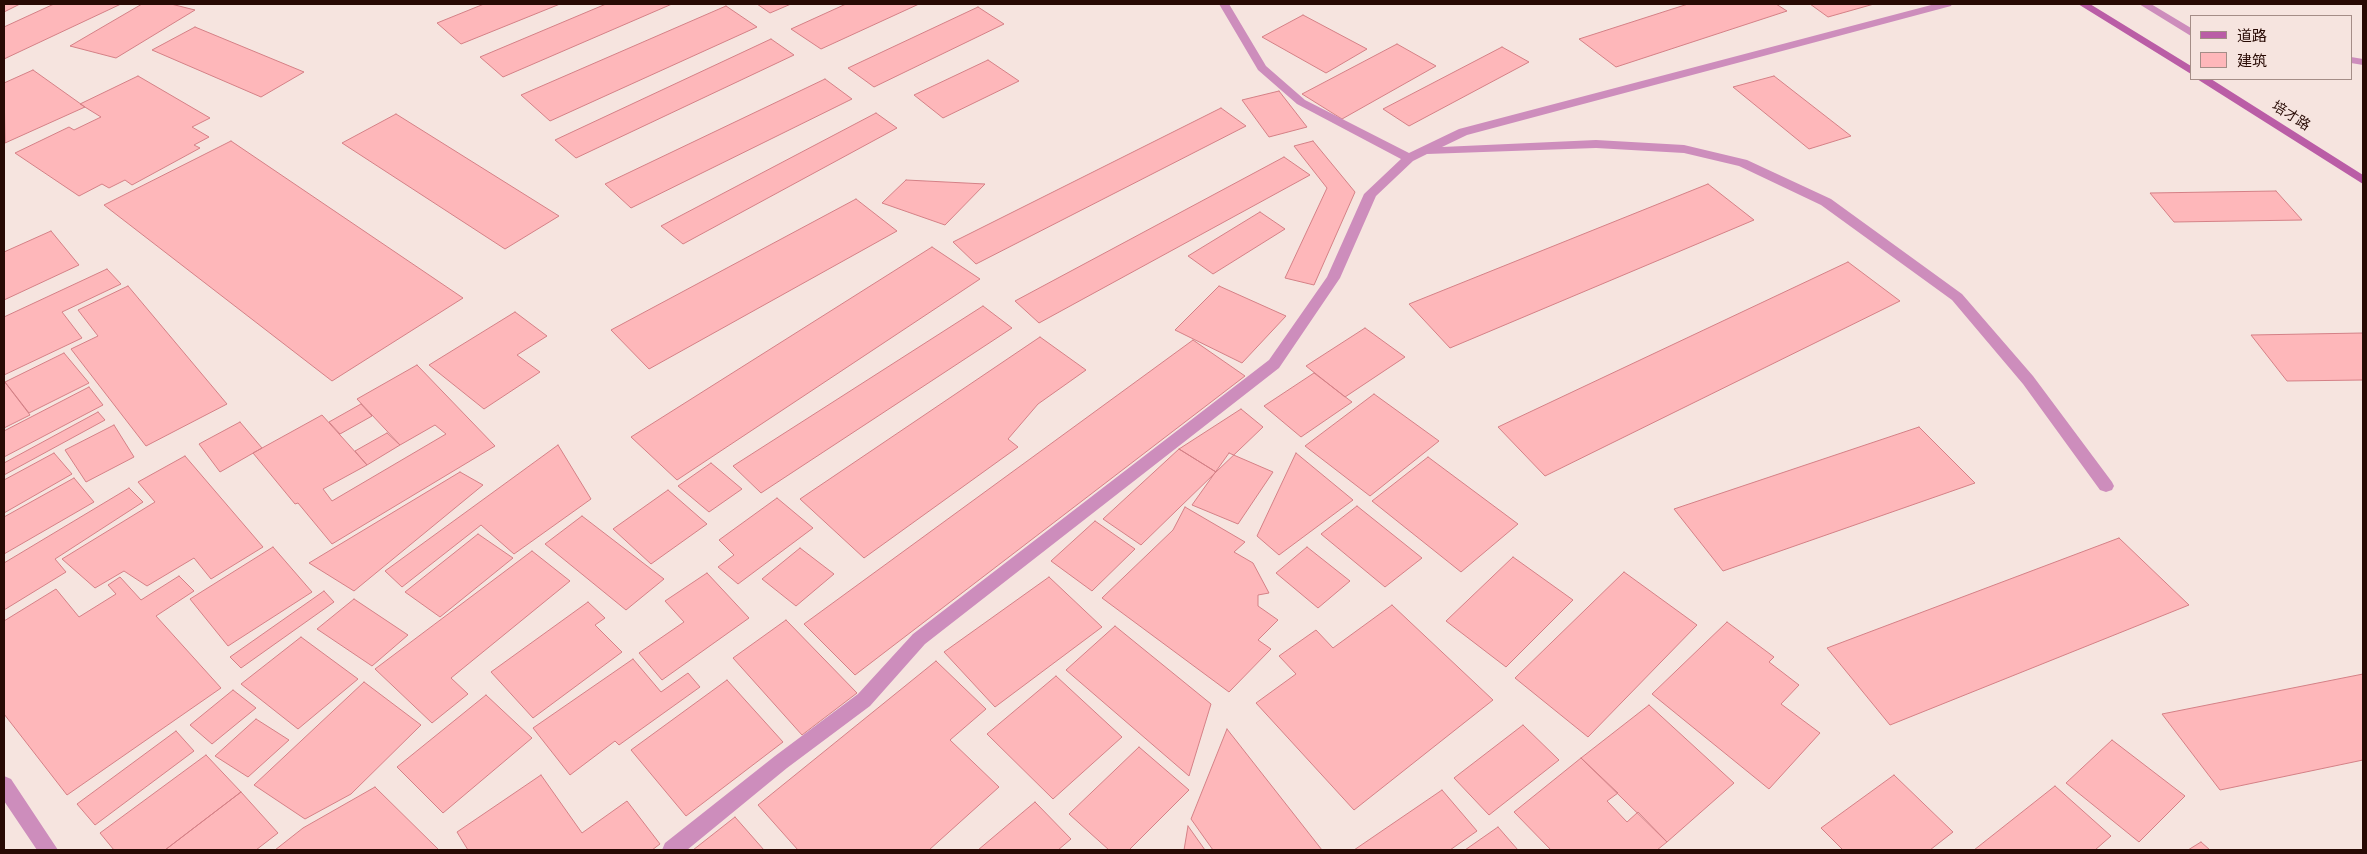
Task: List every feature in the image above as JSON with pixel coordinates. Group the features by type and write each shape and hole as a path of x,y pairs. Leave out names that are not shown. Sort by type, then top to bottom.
{"street":[{"path":"1224,4 1262,68 1301,102 1409,158"},
{"path":"672,850 781,762 864,700 919,639 1274,364 1333,278 1370,194 1409,158 1462,132 1947,4"},
{"path":"2083,4 2190,70"},
{"path":"2144,4 2190,32"},
{"name":"培才路","path":"2205,80 2363,180"},
{"path":"1425,151 1596,144 1684,149 1743,163 1826,202 1957,297 2028,380 2106,486"},
{"path":"4,785 48,850"}],"building":[{"path":"4,4 20,4 4,12"},
{"path":"54,4 121,4 4,59 4,27"},
{"path":"142,4 171,4 195,10 116,58 70,46"},
{"path":"484,4 560,4 461,44 437,23"},
{"path":"606,4 672,4 503,77 480,57"},
{"path":"757,4 791,4 770,13"},
{"path":"846,4 919,4 821,49 791,29"},
{"path":"1688,4 1776,4 1787,11 1616,67 1579,39"},
{"path":"1810,4 1874,4 1828,17"},
{"path":"726,6 757,27 550,121 521,95"},
{"path":"978,7 1004,24 874,87 848,68"},
{"path":"1303,15 1367,49 1326,73 1262,37"},
{"path":"195,27 304,72 261,97 152,50"},
{"path":"771,39 794,55 576,158 555,140"},
{"path":"1397,44 1436,66 1342,119 1302,94"},
{"path":"1502,47 1529,62 1409,126 1383,109"},
{"path":"988,60 1019,81 943,118 914,95"},
{"path":"33,70 85,107 5,143 4,83"},
{"path":"138,76 210,118 192,127 209,137 194,145 200,148 132,185 125,180 109,188 102,184 79,196 15,153 69,127 74,130 101,117 80,104"},
{"path":"1774,76 1851,136 1809,149 1733,87"},
{"path":"825,79 852,99 631,208 605,184"},
{"path":"1279,91 1307,127 1269,137 1242,100"},
{"path":"1221,108 1246,126 976,264 953,242"},
{"path":"876,113 897,128 683,244 661,226"},
{"path":"396,114 559,216 505,249 342,143"},
{"path":"231,141 463,298 332,381 104,205"},
{"path":"1313,141 1355,192 1314,285 1285,278 1327,188 1294,146"},
{"path":"1284,157 1310,175 1039,323 1015,301"},
{"path":"906,180 985,184 945,225 882,203"},
{"path":"1708,184 1754,220 1450,348 1409,304"},
{"path":"2276,191 2302,220 2174,222 2150,193"},
{"path":"856,199 897,231 649,369 611,330"},
{"path":"1260,212 1285,229 1213,274 1188,256"},
{"path":"51,231 79,265 4,300 4,252"},
{"path":"932,247 980,279 677,480 631,437"},
{"path":"1848,262 1900,301 1545,476 1498,427"},
{"path":"107,269 121,284 62,312 82,338 4,375 4,317"},
{"path":"128,286 227,404 146,446 71,349 98,336 78,310"},
{"path":"1219,286 1286,316 1242,363 1175,330"},
{"path":"983,306 1012,328 761,493 733,466"},
{"path":"515,312 547,336 517,355 540,372 484,409 429,365"},
{"path":"1365,328 1405,357 1345,397 1306,366"},
{"path":"2363,333 2363,380 2287,381 2251,335"},
{"path":"1040,337 1086,370 1038,404 1008,439 1018,447 864,558 800,499"},
{"path":"1193,340 1245,376 855,675 804,624"},
{"path":"64,353 89,383 29,413 5,382"},
{"path":"417,365 495,446 332,544 298,503 295,504 253,453 322,415 367,465 323,489 332,501 446,434 435,425 400,445 357,399"},
{"path":"1314,373 1352,402 1301,437 1264,406"},
{"path":"4,381 30,415 4,428"},
{"path":"89,387 103,405 4,457 4,431"},
{"path":"1374,394 1439,441 1370,496 1305,446"},
{"path":"361,404 372,416 340,434 329,422"},
{"path":"1241,409 1263,427 1216,472 1179,449"},
{"path":"98,412 105,420 4,475 4,463"},
{"path":"240,422 262,448 220,472 199,444"},
{"path":"114,425 134,457 86,482 65,450"},
{"path":"1919,427 1975,483 1723,571 1674,509"},
{"path":"387,433 400,445 367,465 355,451"},
{"path":"558,445 591,499 514,554 481,525 402,587 385,571"},
{"path":"1179,449 1216,472 1141,545 1103,519"},
{"path":"54,453 72,474 4,513 4,480"},
{"path":"1229,453 1273,472 1238,524 1192,505"},
{"path":"1296,453 1353,500 1279,555 1257,536"},
{"path":"185,456 263,547 211,579 194,558 147,586 124,571 95,588 62,559 155,502 138,482"},
{"path":"1428,457 1518,524 1461,572 1372,501"},
{"path":"711,463 742,489 709,512 678,486"},
{"path":"460,472 483,485 354,591 309,563"},
{"path":"74,478 94,502 4,554 4,517"},
{"path":"129,488 143,502 55,559 66,572 4,610 4,563"},
{"path":"668,490 707,524 651,564 613,529"},
{"path":"777,498 813,528 738,584 718,567 734,555 719,540"},
{"path":"1357,506 1422,558 1385,587 1321,534"},
{"path":"1185,507 1245,542 1234,552 1253,563 1269,593 1258,595 1258,606 1278,620 1258,640 1271,649 1229,692 1102,598 1173,530"},
{"path":"582,516 664,579 626,610 545,544"},
{"path":"1095,521 1135,549 1092,591 1051,561"},
{"path":"478,534 513,558 440,617 405,592"},
{"path":"2119,538 2189,605 1890,725 1827,648"},
{"path":"273,547 312,592 228,646 190,599"},
{"path":"1307,547 1350,581 1318,608 1276,573"},
{"path":"800,548 834,574 796,606 762,579"},
{"path":"532,551 570,581 451,678 468,694 432,723 375,669"},
{"path":"1513,557 1573,600 1506,667 1446,621"},
{"path":"1624,572 1697,625 1588,737 1515,678"},
{"path":"707,573 749,618 662,680 639,653 684,622 665,601"},
{"path":"179,576 194,591 156,616 221,688 67,795 4,714 4,621 56,589 79,617 116,594 108,585 120,577 141,600"},
{"path":"1049,577 1102,627 995,707 944,652"},
{"path":"324,591 334,602 241,668 230,657"},
{"path":"354,599 408,635 372,666 317,629"},
{"path":"588,602 605,618 595,625 622,652 533,718 491,672"},
{"path":"1392,605 1493,700 1354,810 1256,703 1296,674 1279,656 1316,630 1333,648"},
{"path":"786,620 857,693 802,735 733,658"},
{"path":"1727,622 1774,657 1769,662 1799,685 1781,704 1820,733 1769,789 1652,694"},
{"path":"1115,626 1211,704 1189,776 1066,670"},
{"path":"301,637 358,679 298,729 241,684"},
{"path":"633,659 661,692 688,673 700,687 619,745 615,741 570,775 533,728"},
{"path":"936,661 986,709 950,740 999,787 929,850 798,850 758,805"},
{"path":"2363,674 2363,760 2220,790 2162,714"},
{"path":"1056,676 1122,737 1053,799 987,734"},
{"path":"727,680 783,742 686,816 631,750"},
{"path":"364,682 421,725 351,794 305,819 254,785"},
{"path":"233,690 256,708 212,744 190,725"},
{"path":"486,695 532,738 443,813 397,767"},
{"path":"1649,705 1734,783 1667,842 1581,758"},
{"path":"256,719 289,740 248,777 215,756"},
{"path":"1523,725 1559,760 1489,815 1454,778"},
{"path":"1227,729 1322,850 1213,850 1191,819"},
{"path":"176,731 194,751 95,825 77,804"},
{"path":"2112,740 2185,796 2139,842 2066,783"},
{"path":"1139,747 1189,790 1129,850 1109,850 1069,814"},
{"path":"206,755 241,792 165,850 114,850 100,833"},
{"path":"1581,758 1618,793 1607,801 1627,822 1638,812 1667,842 1657,850 1551,850 1514,812"},
{"path":"541,775 582,833 627,801 660,844 652,850 468,850 457,832"},
{"path":"1894,775 1953,832 1930,850 1843,850 1821,828"},
{"path":"2055,786 2111,836 2095,850 1974,850"},
{"path":"375,787 439,850 275,850 303,828"},
{"path":"1442,790 1477,831 1450,850 1354,850"},
{"path":"241,792 278,833 256,850 165,850"},
{"path":"1035,802 1071,839 1058,850 978,850"},
{"path":"735,817 764,850 693,850"},
{"path":"1188,826 1205,850 1184,850"},
{"path":"1498,827 1518,850 1465,850"},
{"path":"2201,842 2210,850 2188,850"}]}
